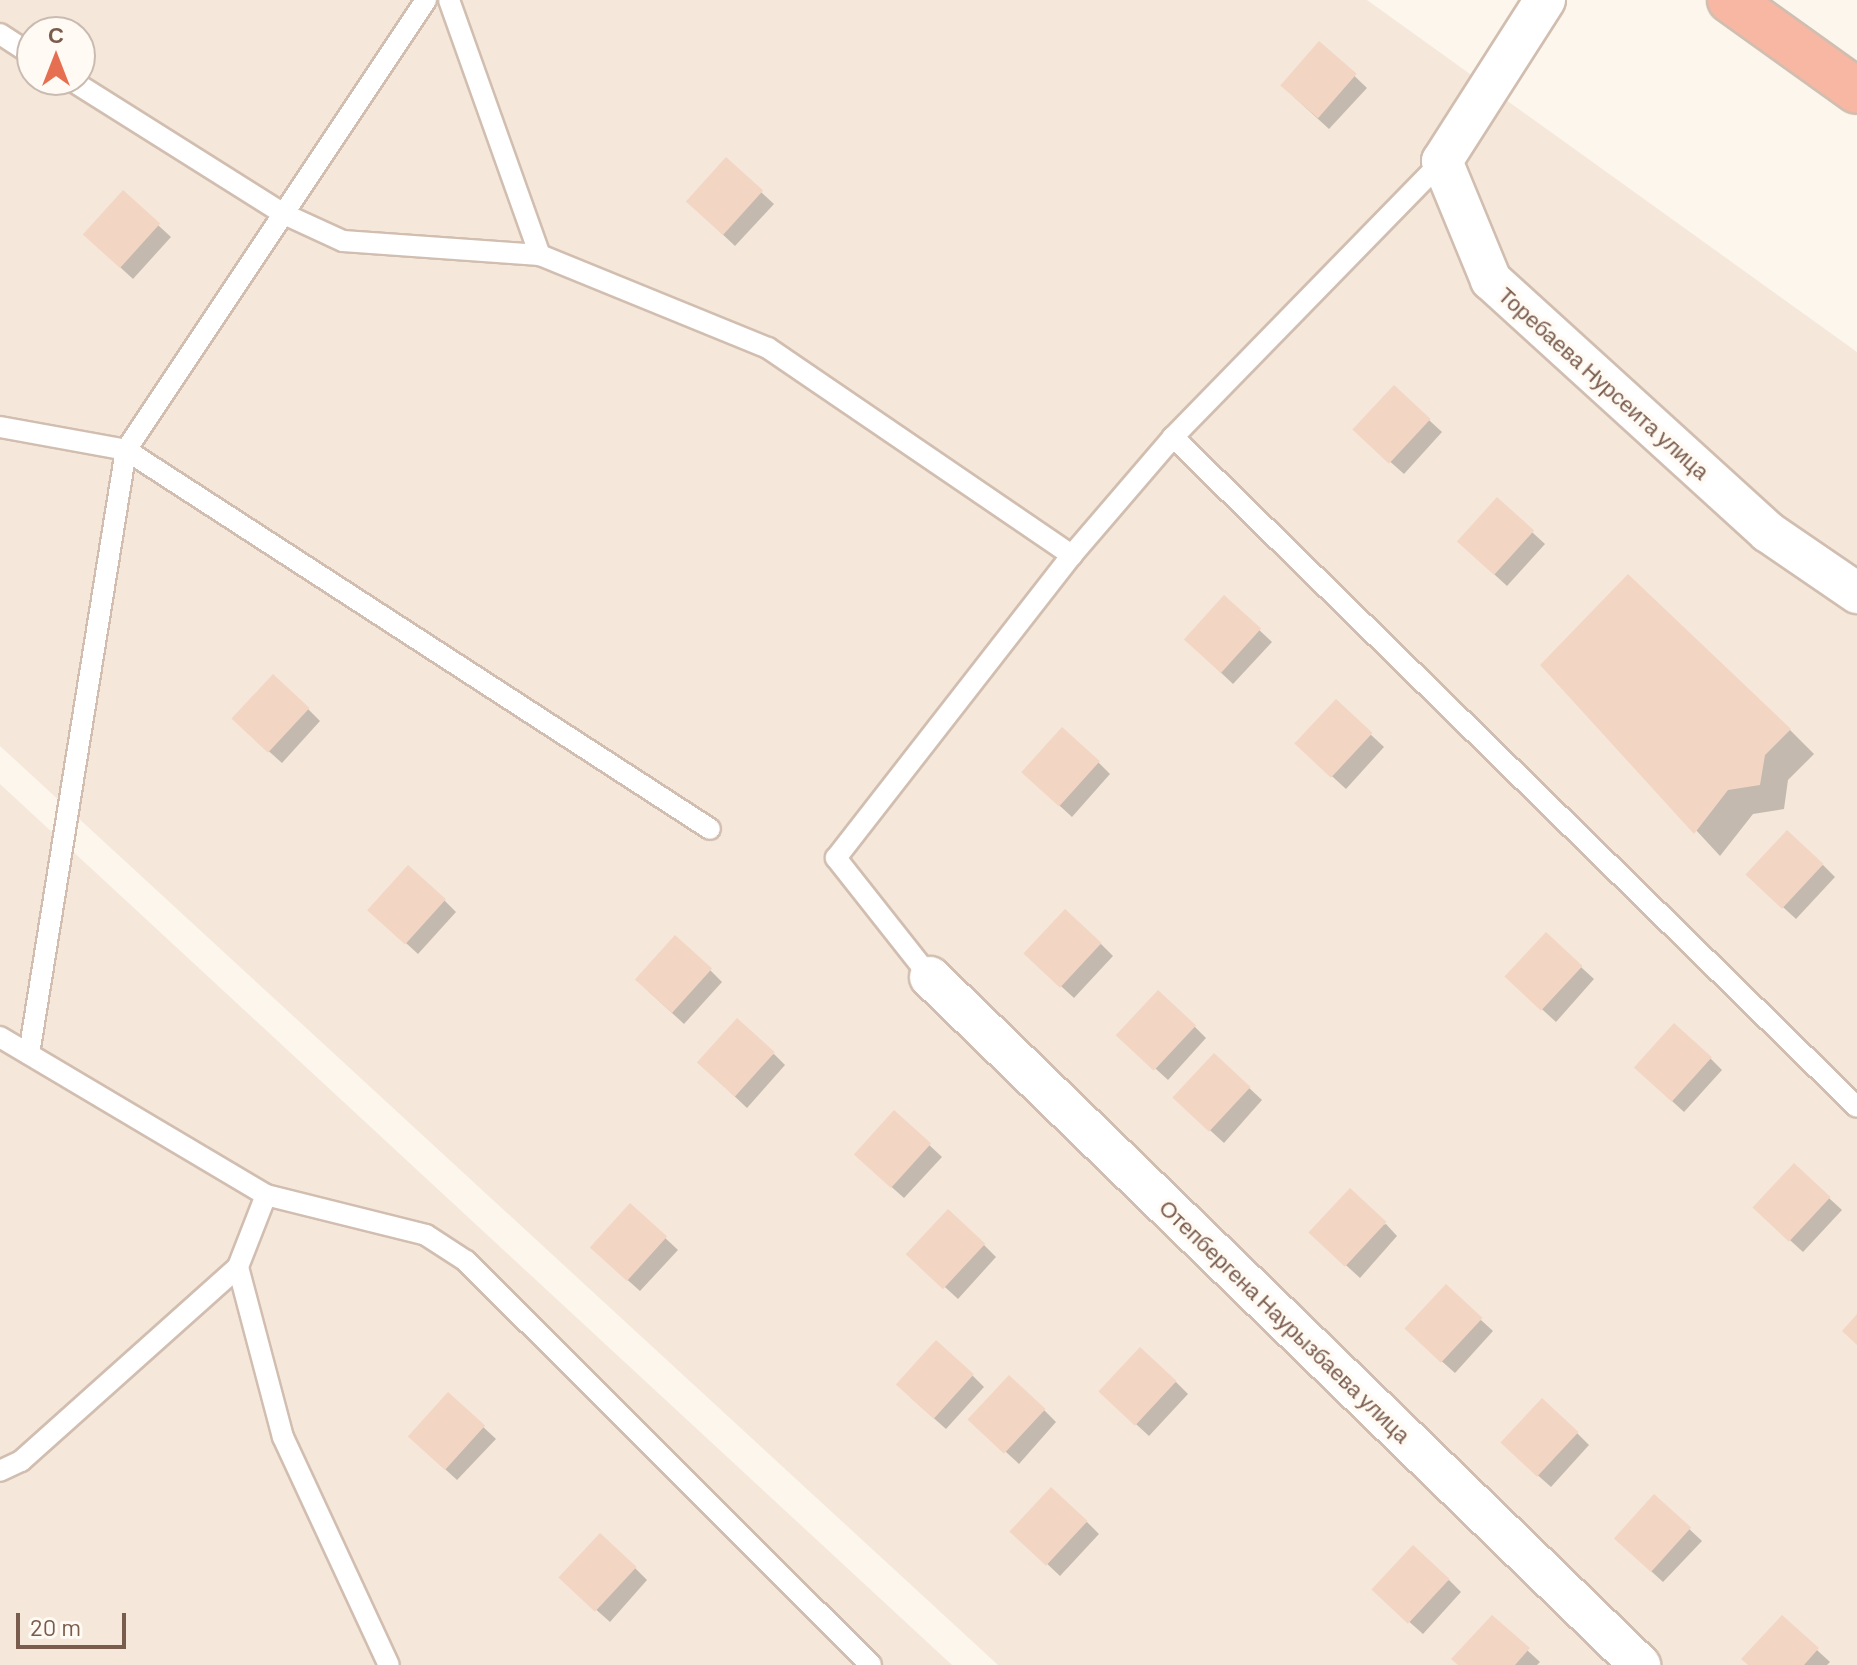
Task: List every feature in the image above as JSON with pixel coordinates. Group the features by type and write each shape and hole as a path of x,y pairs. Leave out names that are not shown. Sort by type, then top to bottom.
{"highway":[{"path":"1730,0 1857,91"},
{"path":"1770,0 1857,55"}],"street":[{"path":"1442,161 1545,0"},
{"name":"Торебаева Нурсеита улица","path":"1442,161 1491,280 1768,532 1857,593"},
{"name":"Отепбергена Наурызбаева улица","path":"930,977 1640,1665"}],"lane":[{"path":"29,1054 126,450 426,0"},
{"path":"449,0 540,255"},
{"path":"96,96 284,214 343,241 540,255 768,348 1072,555"},
{"path":"930,977 836,858 1072,555 1173,437 1442,161"},
{"path":"0,427 126,450 710,829"},
{"path":"1173,437 1857,1107"},
{"path":"0,1037 266,1195 426,1235 466,1261 871,1665"},
{"path":"0,1471 21,1461 238,1267 266,1195"},
{"path":"238,1267 283,1437 389,1665"}],"shaded area":[{"path":"0,0 1367,0 1857,352 1857,1665 998,1665 0,746"},
{"path":"0,784 952,1665 0,1665"}],"building":[{"path":"1319,41 1357,74 1318,118 1280,86"},
{"path":"726,157 763,190 723,235 686,202"},
{"path":"123,190 160,223 120,268 83,235"},
{"path":"1394,385 1431,419 1389,464 1352,430"},
{"path":"1497,497 1534,530 1494,575 1457,542"},
{"path":"1628,574 1791,729 1765,755 1760,785 1728,790 1694,834 1540,665"},
{"path":"1224,595 1261,628 1221,673 1184,640"},
{"path":"273,674 310,708 268,753 231,719"},
{"path":"1336,699 1373,733 1331,778 1294,744"},
{"path":"1062,727 1100,761 1059,806 1021,772"},
{"path":"1787,830 1824,864 1782,909 1745,875"},
{"path":"408,865 446,899 405,944 367,910"},
{"path":"1065,909 1102,943 1060,988 1023,954"},
{"path":"1546,932 1583,966 1541,1011 1504,977"},
{"path":"675,935 712,968 672,1013 635,980"},
{"path":"1158,990 1196,1025 1154,1071 1116,1035"},
{"path":"737,1018 775,1052 735,1097 697,1063"},
{"path":"1674,1023 1712,1057 1672,1102 1634,1068"},
{"path":"1214,1053 1251,1087 1209,1132 1172,1098"},
{"path":"894,1110 931,1143 891,1188 854,1155"},
{"path":"1794,1163 1831,1197 1789,1242 1752,1208"},
{"path":"1350,1188 1387,1222 1345,1267 1308,1233"},
{"path":"630,1203 667,1236 627,1281 590,1248"},
{"path":"948,1209 985,1244 943,1289 906,1254"},
{"path":"1446,1284 1483,1318 1441,1363 1404,1329"},
{"path":"1857,1314 1857,1345 1842,1331"},
{"path":"936,1340 974,1374 934,1419 896,1385"},
{"path":"1140,1347 1177,1381 1135,1426 1098,1392"},
{"path":"1009,1375 1046,1409 1004,1454 967,1420"},
{"path":"448,1392 485,1425 445,1470 408,1437"},
{"path":"1542,1398 1579,1432 1537,1477 1500,1443"},
{"path":"1051,1487 1088,1521 1046,1566 1009,1532"},
{"path":"1654,1494 1691,1527 1651,1572 1614,1539"},
{"path":"600,1533 637,1567 595,1612 558,1578"},
{"path":"1413,1545 1450,1579 1408,1624 1371,1590"},
{"path":"1492,1615 1530,1648 1515,1665 1458,1665 1451,1659"},
{"path":"1782,1615 1819,1648 1804,1665 1748,1665 1741,1659"}]}
